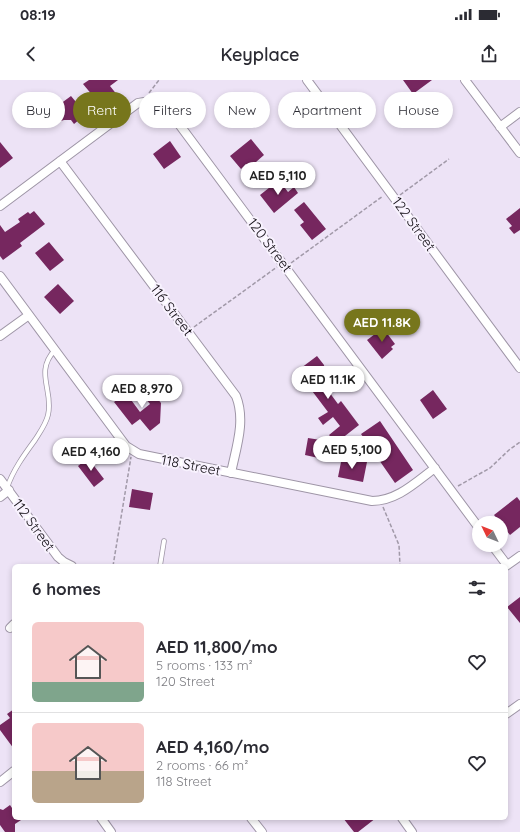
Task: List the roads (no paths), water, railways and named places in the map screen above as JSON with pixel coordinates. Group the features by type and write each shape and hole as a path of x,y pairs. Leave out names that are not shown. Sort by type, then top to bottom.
{"street":[{"name":"122 Street","path":"307,80 520,368"},
{"path":"465,80 520,153"},
{"name":"120 Street","path":"60,161 138,103 154,101 161,103 168,108 472,518"},
{"path":"500,127 520,112"},
{"path":"0,206 60,161"},
{"name":"116 Street","path":"60,161 236,396 240,406 241,416 232,473"},
{"path":"0,276 55,350"},
{"path":"0,336 29,315"},
{"name":"118 Street","path":"55,350 126,446 132,451 146,456 372,501 380,501 396,497 435,468"},
{"name":"112 Street","path":"0,479 62,563"},
{"path":"0,497 8,489"},
{"path":"497,552 505,564"},
{"path":"508,565 520,556"},
{"path":"508,713 520,704"},
{"path":"0,782 12,773"},
{"path":"102,820 111,832"},
{"path":"253,820 262,832"},
{"path":"403,820 412,832"}],"lane":[{"path":"8,489 15,468 46,421 49,407 45,368 50,355 55,350"},
{"path":"160,564 164,541"}]}
